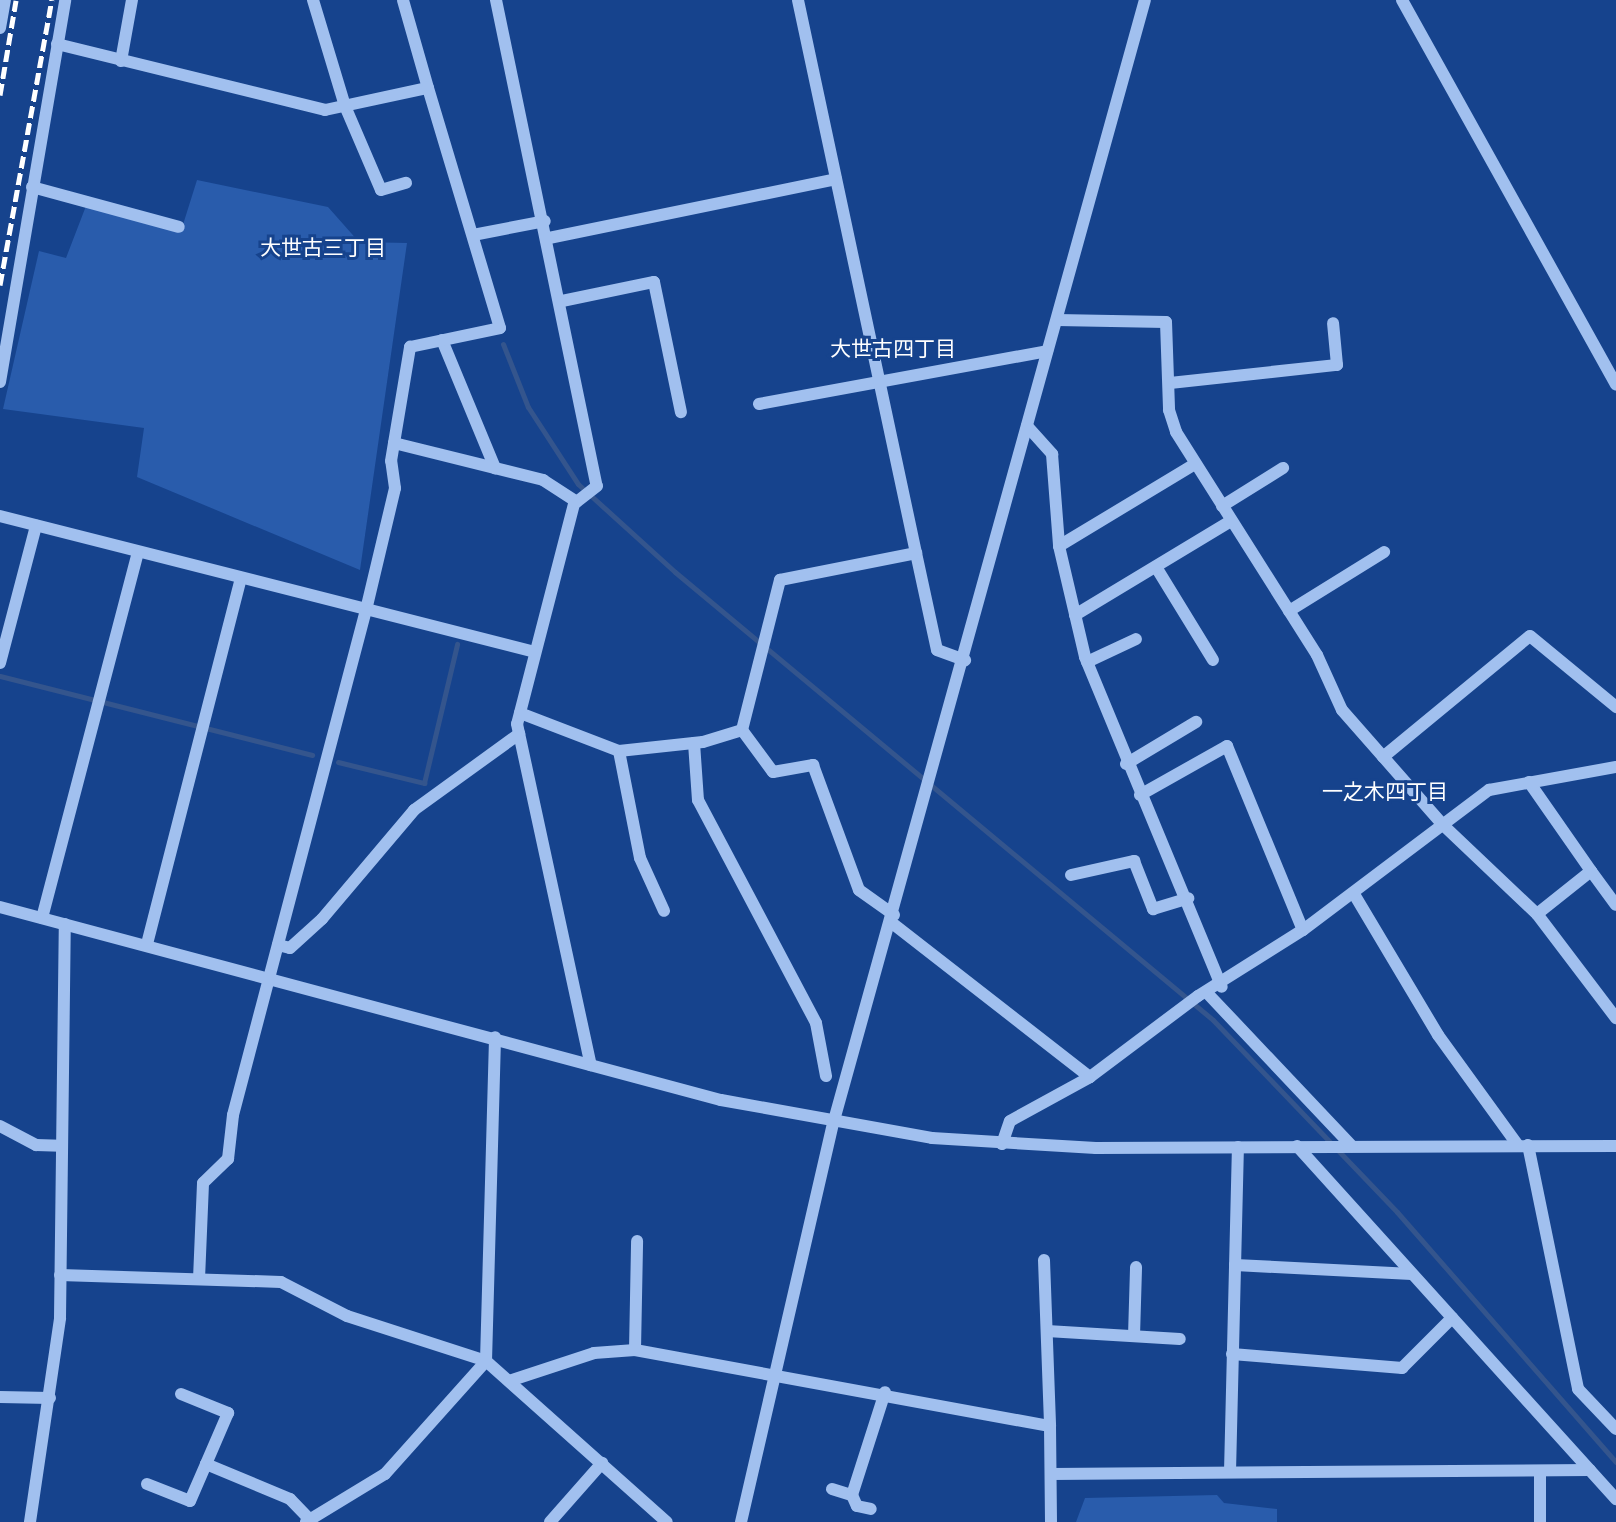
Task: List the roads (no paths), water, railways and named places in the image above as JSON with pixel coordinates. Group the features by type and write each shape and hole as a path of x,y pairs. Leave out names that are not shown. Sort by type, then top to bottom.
{"street":[{"path":"0,29 5,0"},
{"path":"0,382 65,0"},
{"path":"121,61 132,0"},
{"path":"313,0 345,106 381,190 407,183"},
{"path":"199,1279 203,1183 228,1159 233,1115 366,610 395,488 394,443 410,347 500,328 403,0"},
{"path":"496,0 549,237 597,486 578,502 535,652 520,713 519,734 591,1065"},
{"path":"797,0 883,384 937,650 965,660"},
{"path":"741,1522 833,1124 937,761 1145,0"},
{"path":"1402,0 1616,384"},
{"path":"57,44 324,110 428,88"},
{"path":"549,237 836,179"},
{"path":"32,187 179,227"},
{"path":"473,235 545,221"},
{"path":"562,301 654,282 681,412"},
{"path":"1056,320 1166,322 1172,420 1195,464 1289,611 1342,710 1442,824 1536,914 1616,1018"},
{"path":"1170,383 1337,365 1333,323"},
{"path":"442,340 495,468"},
{"path":"759,404 869,381 883,384 1047,351"},
{"path":"1027,426 1052,454 1059,546 1087,662 1126,764 1188,898 1222,987"},
{"path":"394,443 542,480 578,502"},
{"path":"1059,546 1195,464"},
{"path":"1222,506 1283,468"},
{"path":"0,516 535,652"},
{"path":"1075,615 1231,521"},
{"path":"0,663 36,526"},
{"path":"42,918 138,552"},
{"path":"1289,611 1384,552"},
{"path":"916,553 780,580 769,633 758,657 742,730 773,772 813,765 859,890 1090,1077"},
{"path":"1156,567 1213,660"},
{"path":"147,944 241,578"},
{"path":"1383,757 1530,636 1616,706"},
{"path":"1087,662 1136,639"},
{"path":"520,713 619,751 694,743 742,730"},
{"path":"1126,764 1196,722"},
{"path":"278,945 290,948 322,919 414,810 519,734"},
{"path":"694,743 698,800 816,1023 825,1076"},
{"path":"1140,795 1227,746 1303,930"},
{"path":"619,751 640,858 664,911"},
{"path":"1002,1144 1010,1121 1090,1077 1204,996 1222,987 1354,894 1489,790 1616,767"},
{"path":"1529,782 1616,905"},
{"path":"1071,875 1134,861 1153,909 1188,898"},
{"path":"1536,914 1591,871"},
{"path":"1354,894 1438,1035 1522,1144 1578,1389 1616,1429"},
{"path":"0,906 271,975 591,1065 833,1124 1002,1144 1238,1147 1522,1144 1616,1146"},
{"path":"30,1522 50,1398 61,1275 60,1146 65,924"},
{"path":"1204,996 1351,1146"},
{"path":"206,1464 290,1499 307,1521 385,1474 486,1362 495,1037"},
{"path":"0,1126 36,1144 60,1146"},
{"path":"1297,1146 1616,1499"},
{"path":"1230,1472 1238,1147"},
{"path":"635,1350 637,1241"},
{"path":"1044,1260 1051,1522"},
{"path":"1235,1265 1412,1274"},
{"path":"1134,1336 1136,1267"},
{"path":"61,1275 281,1282 347,1316 486,1362 667,1522"},
{"path":"1232,1354 1402,1368 1452,1318"},
{"path":"1047,1331 1180,1339"},
{"path":"509,1381 594,1353 635,1350 885,1392 1050,1426"},
{"path":"852,1495 885,1392"},
{"path":"147,1484 190,1501 228,1413 181,1394"},
{"path":"0,1397 50,1398"},
{"path":"550,1522 602,1463"},
{"path":"1051,1474 1590,1470"},
{"path":"1540,1471 1540,1522"},
{"path":"832,1489 852,1495 858,1506 871,1509"}],"waterway":[{"path":"503,344 528,407 578,484 675,572 1213,1020 1397,1212 1616,1462"},
{"path":"338,762 424,783 457,644"},
{"path":"0,676 312,755"}],"railway":[{"path":"0,95 16,0"},
{"path":"0,285 52,0"}],"district":[{"name":"大世古三丁目","path":"323,248"},
{"name":"大世古四丁目","path":"893,349"},
{"name":"一之木四丁目","path":"1385,792"}]}
